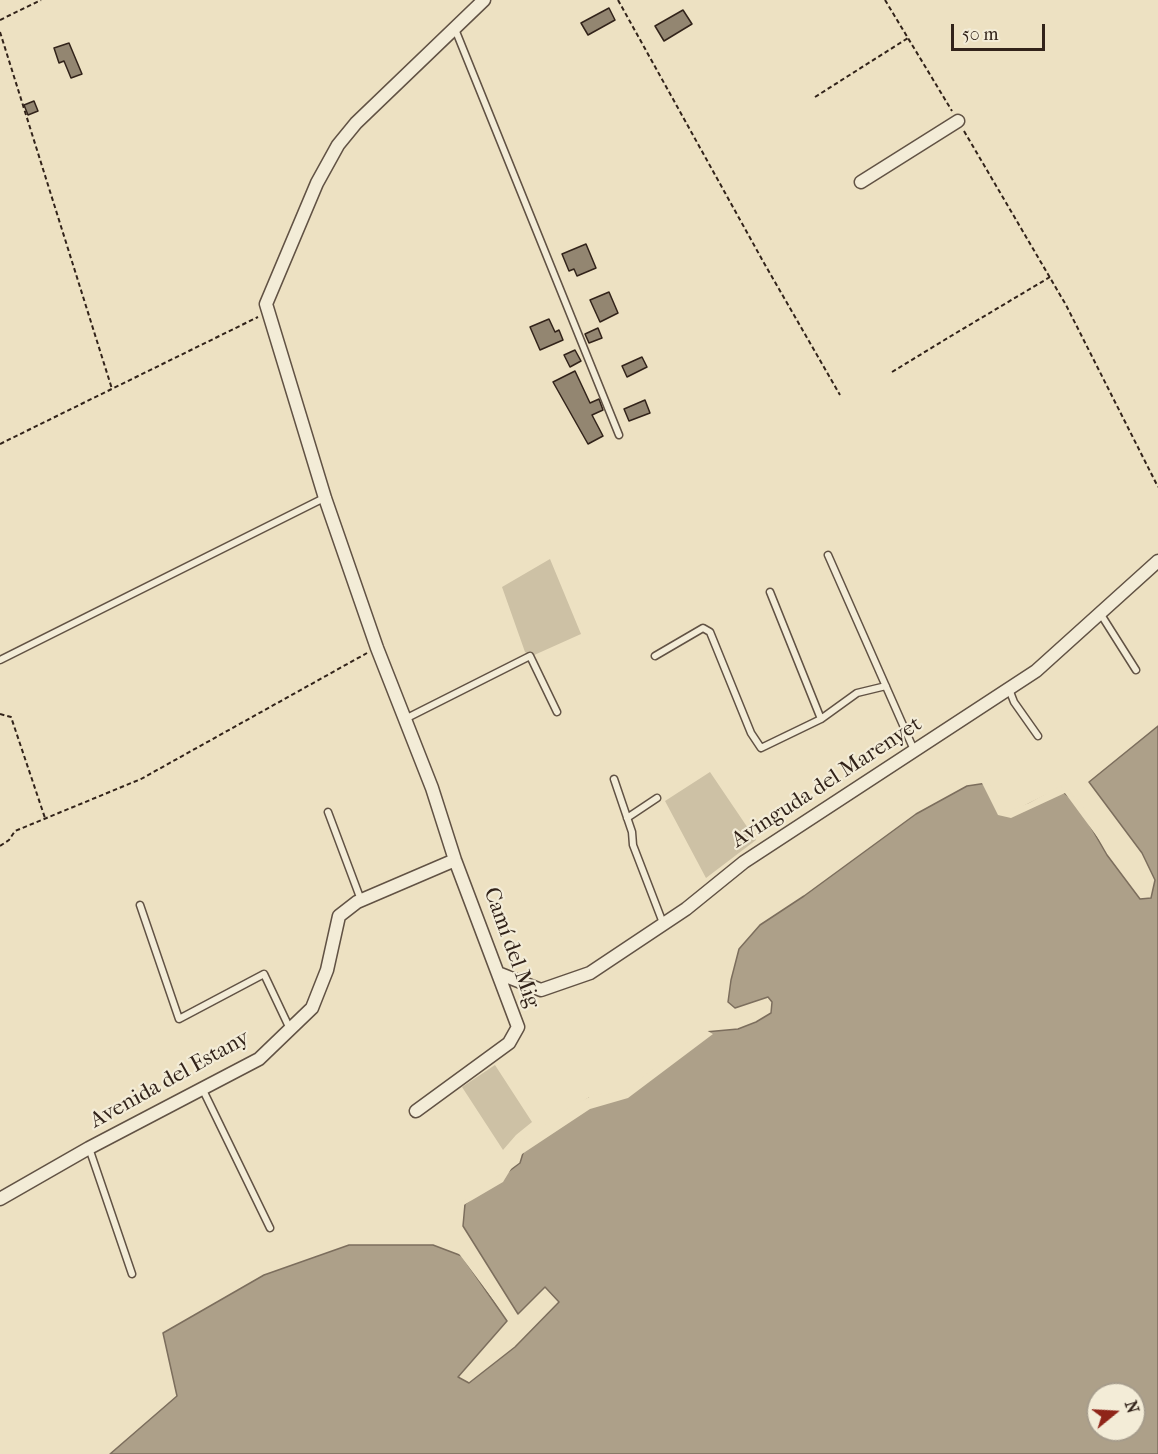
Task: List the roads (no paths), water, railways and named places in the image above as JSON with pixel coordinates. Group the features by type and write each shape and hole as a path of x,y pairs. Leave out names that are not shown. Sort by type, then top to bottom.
{"street":[{"path":"455,28 484,0"},
{"name":"Camí del Mig","path":"416,1111 509,1042 518,1027 432,788 377,648 325,498 266,304 316,183 338,145 356,123 455,28"},
{"path":"861,182 958,120"},
{"name":"Avinguda del Marenyet","path":"498,973 541,990 590,973 686,909 744,862 1036,671 1158,561"},
{"name":"Avenida del Estany","path":"0,1200 89,1148 259,1059 312,1008 327,970 339,916 361,900 456,860"}],"lane":[{"path":"455,28 619,435"},
{"path":"0,660 325,498"},
{"path":"828,555 915,751"},
{"path":"770,592 821,719"},
{"path":"1100,613 1136,670"},
{"path":"655,656 703,628 710,632 750,733 761,748 821,719 857,693 886,686"},
{"path":"404,720 530,656 557,711"},
{"path":"1009,689 1014,702 1038,736"},
{"path":"614,779 632,832 633,845 663,923"},
{"path":"627,818 657,798"},
{"path":"328,812 361,900"},
{"path":"140,905 179,1019 264,974 290,1029"},
{"path":"202,1088 270,1228"},
{"path":"89,1148 132,1274"}]}
